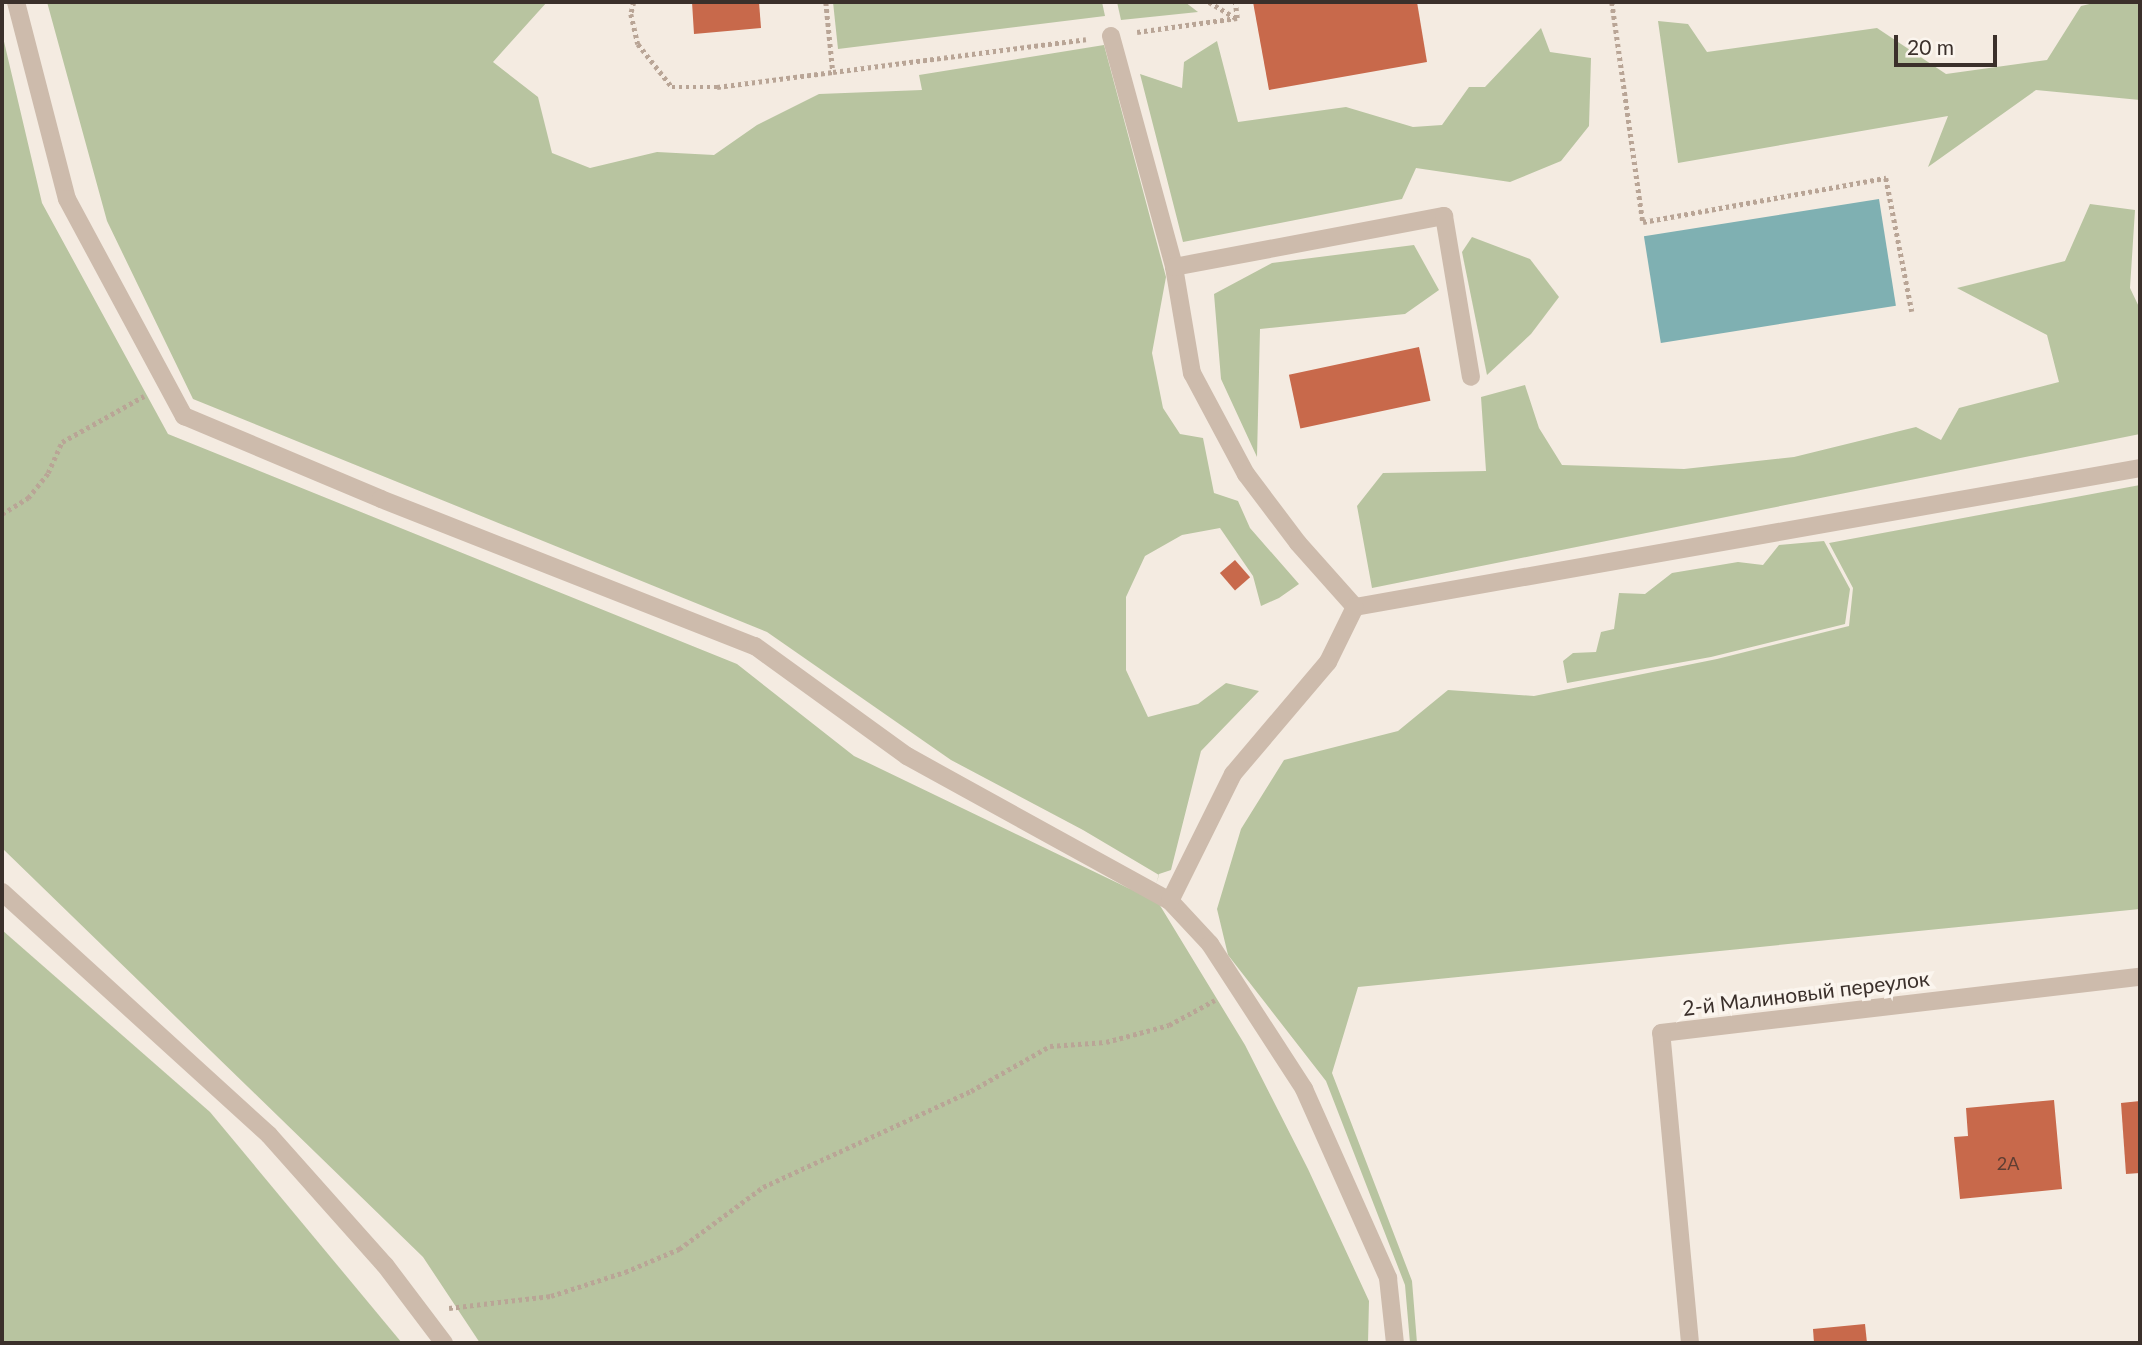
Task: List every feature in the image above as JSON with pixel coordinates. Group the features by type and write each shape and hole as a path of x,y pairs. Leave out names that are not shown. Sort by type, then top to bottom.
{"street":[{"path":"16,2 67,199 184,416 382,499 755,646 907,756 1170,901 1210,944 1304,1089 1388,1278 1395,1343"},
{"path":"1111,36 1174,267 1192,373 1246,474 1298,543 1355,607"},
{"path":"1174,267 1444,216 1471,377"},
{"path":"1355,607 2140,468"},
{"path":"1170,901 1233,774 1328,662 1355,607"},
{"path":"2,892 269,1135 385,1265 444,1343"},
{"name":"2-й Малиновый переулок","path":"1690,1343 1661,1033 2140,977"}],"path":[{"path":"634,2 631,14 638,44 673,87 717,87 1237,19"},
{"path":"826,2 833,72"},
{"path":"1209,2 1237,19"},
{"path":"1234,2 1237,19"},
{"path":"1612,2 1643,222 1886,177 1912,312"},
{"path":"2,513 28,498 48,473 62,442 167,384"},
{"path":"420,1312 551,1296 625,1272 679,1249 763,1186 971,1091 1050,1046 1106,1042 1169,1025 1238,987"}],"green space":[{"path":"47,2 547,2 493,62 538,97 552,153 590,168 657,152 714,155 757,125 819,94 922,90 919,75 1104,45 1166,277 1152,353 1163,408 1180,434 1203,438 1214,493 1238,501 1250,528 1299,584 1261,606 1253,576 1220,528 1182,535 1145,556 1126,597 1126,670 1148,717 1198,704 1226,683 1259,691 1201,751 1171,870 1159,875 1083,830 951,760 767,632 193,399 107,221"},
{"path":"833,2 1102,2 1105,16 838,49"},
{"path":"1117,2 1185,2 1198,12 1121,20"},
{"path":"2098,2 2140,2 2140,100 2036,90 1928,167 1948,116 1678,163 1658,21 1688,24 1707,52 1877,28 1946,74 2047,60 2081,6"},
{"path":"1541,28 1550,52 1591,58 1589,126 1561,161 1510,182 1416,168 1402,199 1183,242 1140,74 1182,88 1184,62 1217,41 1238,122 1346,107 1413,127 1442,125 1469,87 1485,87"},
{"path":"2,33 42,203 168,434 737,664 854,756 1128,888 1152,896 1156,884 1153,894 1245,1045 1308,1169 1369,1301 1368,1343 480,1343 423,1257 2,848"},
{"path":"2090,204 2135,210 2130,288 2140,309 2140,434 1372,588 1357,506 1383,473 1486,471 1481,397 1525,385 1539,428 1562,465 1684,469 1794,457 1916,427 1941,440 1959,408 2059,382 2047,335 1957,288 2065,261"},
{"path":"1472,237 1530,259 1559,297 1531,334 1487,375 1462,252"},
{"path":"1414,245 1439,290 1405,314 1260,329 1257,457 1221,379 1214,294 1272,263"},
{"path":"2140,485 2140,909 1358,987 1332,1073 1412,1281 1417,1343 1410,1343 1405,1285 1326,1081 1228,955 1217,909 1241,829 1284,760 1398,731 1448,690 1534,696 1717,659 1849,626 1853,588 1829,543"},
{"path":"1824,541 1850,589 1845,624 1711,657 1567,683 1563,661 1573,653 1596,652 1601,632 1614,629 1619,593 1645,594 1672,573 1738,562 1763,565 1779,545"},
{"path":"2,930 210,1112 402,1343 2,1343"}],"water":[{"path":"1879,199 1896,306 1661,343 1644,236"}],"building":[{"path":"692,2 759,2 761,28 694,34"},
{"path":"1253,2 1417,2 1427,62 1269,90"},
{"path":"1419,347 1430,401 1300,428 1289,375"},
{"path":"1235,560 1250,577 1235,590 1220,573"},
{"path":"2054,1100 2062,1189 1960,1199 1954,1137 1968,1136 1966,1108"},
{"path":"2140,1101 2140,1173 2126,1174 2121,1103"},
{"path":"1865,1324 1867,1343 1814,1343 1813,1329"}]}
